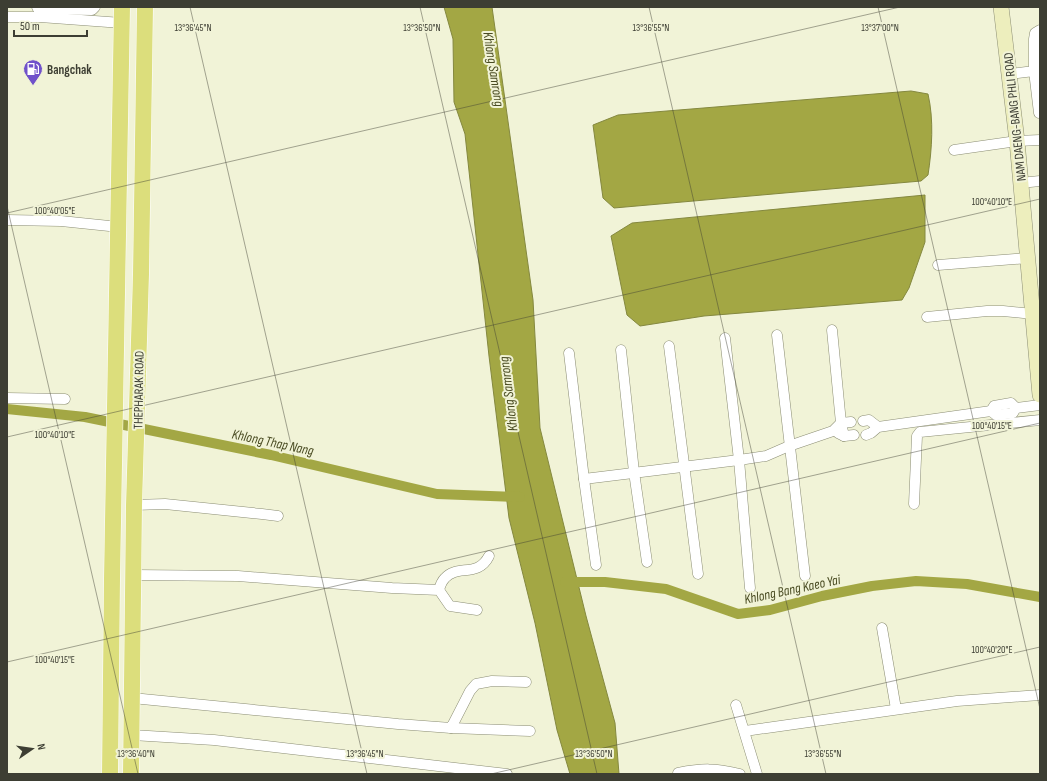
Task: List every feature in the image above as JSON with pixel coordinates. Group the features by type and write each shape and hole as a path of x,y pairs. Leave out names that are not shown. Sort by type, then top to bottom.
{"main road":[{"name":"THEPHARAK ROAD","path":"131,774 134,505 137,447 136,410 141,274 145,7"},
{"name":"NAM DAENG-BANG PHLI ROAD","path":"1001,7 1010,74 1028,258 1035,308 1040,395"},
{"name":"THEPHARAK ROAD","path":"110,774 114,444 122,15"}],"street":[{"path":"36,7 38,9 92,10 95,7"},
{"path":"7,17 40,18 122,15"},
{"path":"1039,113 1034,71 1034,38 1035,32 1040,30"},
{"path":"1010,74 1034,71"},
{"path":"954,150 1017,141 1040,140"},
{"path":"1020,183 1040,181"},
{"path":"7,220 61,221 119,227"},
{"path":"938,265 1028,258"},
{"path":"928,317 1035,308"},
{"path":"832,330 849,436 832,431"},
{"path":"777,335 805,576"},
{"path":"725,338 739,460 750,588"},
{"path":"669,346 698,574"},
{"path":"621,350 634,472 647,562"},
{"path":"568,353 596,565"},
{"path":"7,398 65,399"},
{"path":"866,434 871,434 878,427 991,411 996,416 1013,413 1016,408 1040,405"},
{"path":"863,421 869,420 878,427"},
{"path":"914,504 918,436 920,432 1040,420"},
{"path":"584,479 766,456 789,446 832,431 846,423"},
{"path":"134,505 165,504 278,516"},
{"path":"439,590 443,580 449,575 480,567 487,562 489,556"},
{"path":"134,575 238,576 384,588 439,590"},
{"path":"439,590 450,606 477,610"},
{"path":"882,628 896,709"},
{"path":"451,728 470,691 476,684 492,681 526,682"},
{"path":"745,731 957,701 1040,695"},
{"path":"132,698 451,728 530,731"},
{"path":"736,705 757,774"},
{"path":"132,735 214,740 465,771 507,774"},
{"path":"678,773 702,769 726,770 740,774"}],"water":[{"name":"Khlong Samrong","path":"444,7 492,7 533,300 540,428 586,616 615,723 619,774 570,774 557,730 535,623 509,518 489,356 465,134 454,102 453,39"},
{"path":"911,91 928,94 930,104 932,124 931,155 928,175 921,181 614,208 603,198 593,125 618,115"},
{"path":"925,195 925,242 909,288 902,300 704,316 640,326 627,315 611,236 632,223"}],"waterway":[{"name":"Khlong Thap Nang","path":"7,409 85,417 271,455 437,494 520,497"},
{"name":"Khlong Bang Kaeo Yai","path":"565,582 605,582 666,589 738,614 770,610 822,596 872,586 916,581 967,584 1040,597"}],"place":[{"name":"Bangchak","path":"33,86"}]}
